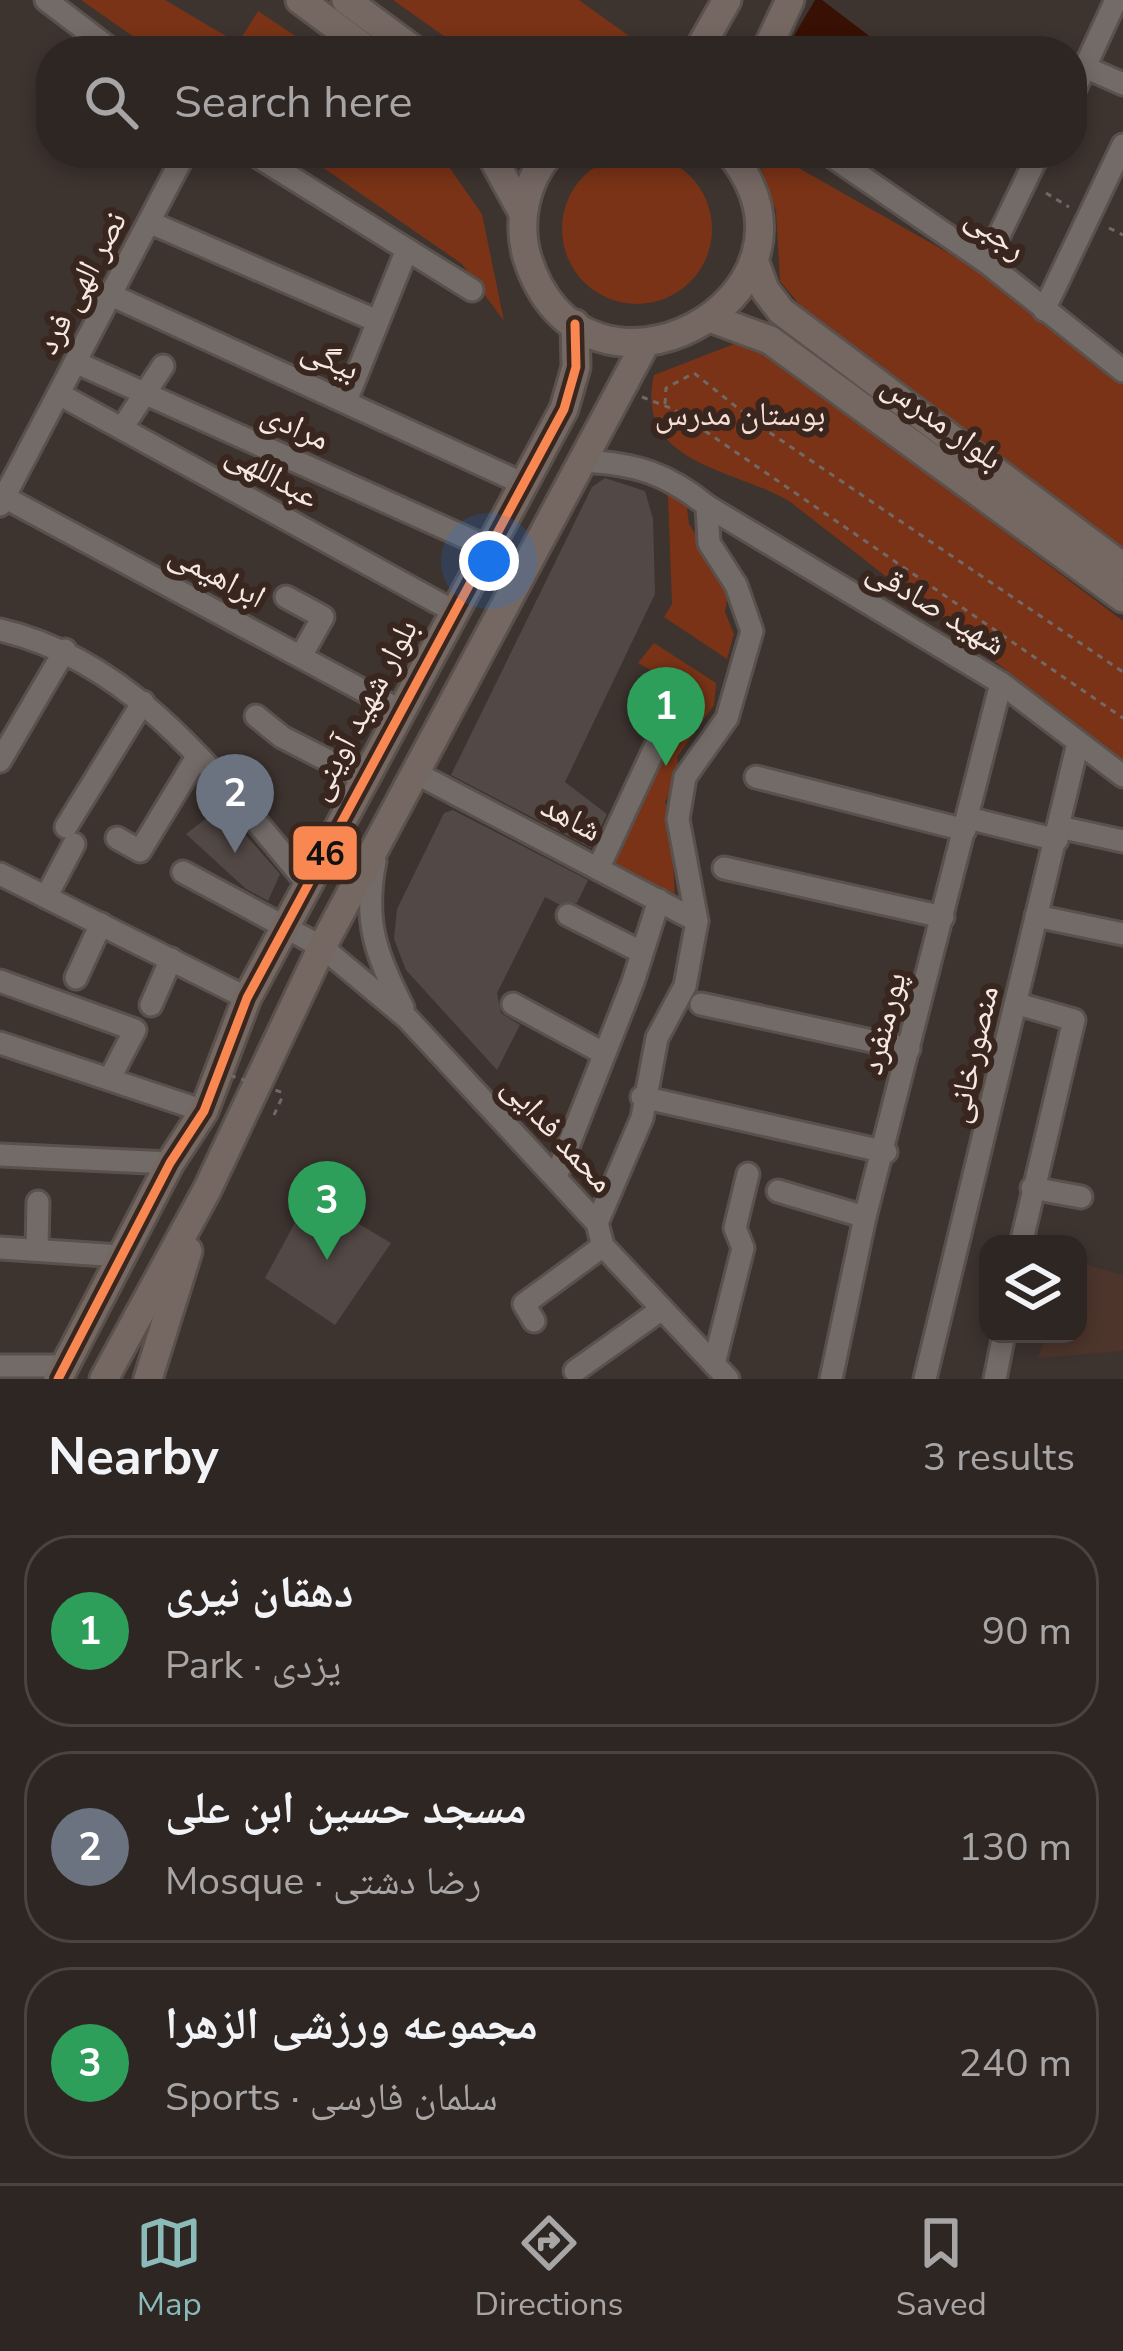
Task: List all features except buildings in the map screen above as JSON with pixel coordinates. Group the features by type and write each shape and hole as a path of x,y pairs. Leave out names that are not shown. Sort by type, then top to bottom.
{"main road":[{"path":"300,0 349,36"},
{"path":"346,0 395,36"},
{"path":"707,36 727,0"},
{"path":"773,36 790,0"},
{"path":"498,168 523,213"},
{"path":"541,168 523,213 524,245 533,276 550,303 575,324 608,340 645,344 681,337 713,320 738,293 754,260 758,228 754,196 738,168"},
{"name":"بلوار مدرس","path":"754,260 764,290 781,311 1123,567"},
{"name":"بلوار مدرس","path":"713,320 770,340 1123,598"},
{"name":"بلوار شهید آوینی","path":"61,1372 170,1163 204,1111 247,998 564,409 576,367 575,324"},
{"path":"104,1379 207,1190 322,947 645,344"},
{"path":"148,1379 207,1190"}],"street":[{"path":"1116,0 1088,68 1123,84"},
{"path":"47,1 93,36"},
{"path":"1044,310 1123,145"},
{"name":"نصر الهی فرد","path":"2,501 176,168"},
{"path":"275,168 472,290"},
{"name":"رجبی","path":"849,168 986,262 1123,370"},
{"path":"986,262 1032,168"},
{"path":"149,222 377,321"},
{"path":"346,401 406,252"},
{"name":"بیگی","path":"111,295 524,484"},
{"name":"مرادی","path":"75,362 489,548"},
{"path":"122,428 163,366"},
{"name":"عبداللهی","path":"59,394 454,612"},
{"name":"شهید صادقی","path":"584,461 634,464 675,479 707,506 1000,683 1123,776"},
{"name":"ابراهیمی","path":"2,501 401,711"},
{"path":"534,1321 524,1304 600,1235 642,1118 642,1097 657,1038 685,986 697,921 678,819 685,778 728,718 752,631 736,585 709,543 707,506"},
{"path":"286,597 323,617 302,656"},
{"path":"0,630 65,650 143,702 308,884"},
{"path":"0,761 65,650"},
{"name":"پورمنفرد","path":"831,1379 865,1217 886,1152 1000,683"},
{"path":"46,897 70,835 143,702"},
{"path":"598,868 674,707"},
{"path":"256,716 282,737 364,779"},
{"name":"منصورخانی","path":"926,1379 1078,743"},
{"path":"117,838 140,851 197,757"},
{"name":"شاهد","path":"416,772 697,921"},
{"path":"756,777 967,824 1123,841"},
{"path":"378,843 370,887 372,946 408,1019"},
{"path":"724,868 943,917"},
{"name":"محمد فدایی","path":"183,872 322,947 408,1019 556,1178 662,1309 721,1371"},
{"path":"1,876 247,998"},
{"path":"556,1178 658,900"},
{"path":"568,915 641,952"},
{"path":"1036,916 1123,934"},
{"path":"76,978 100,924"},
{"path":"151,1005 171,959"},
{"path":"0,981 135,1030 110,1078"},
{"path":"513,1004 603,1053"},
{"path":"700,1004 909,1049"},
{"path":"1018,1004 1074,1020 1023,1235"},
{"path":"0,1043 204,1111"},
{"path":"642,1097 886,1152"},
{"path":"0,1155 170,1163"},
{"path":"721,1371 743,1248 735,1228 748,1174"},
{"path":"1032,1188 1081,1197"},
{"path":"778,1191 865,1217"},
{"path":"38,1202 38,1247"},
{"path":"0,1248 121,1256"},
{"path":"575,1371 662,1309"},
{"path":"994,1379 1002,1343"},
{"path":"0,1366 61,1372"}],"path":[{"path":"665,406 666,388 694,373 760,426 1123,672"},
{"path":"631,393 665,406 1123,718"},
{"path":"207,1068 284,1093 274,1115"}],"shaded area":[{"path":"815,0 822,0 869,36 794,36"},
{"path":"1087,1265 1123,1275 1123,1351 1038,1358 1044,1343 1087,1343"}],"green space":[{"path":"81,0 165,0 226,36 133,36"},
{"path":"393,0 579,0 629,36 444,36"},
{"path":"258,11 296,36 242,36"},
{"path":"324,168 450,168 482,214 504,321 462,264"},
{"path":"594,168 680,168 699,187 711,214 711,244 699,271 679,291 652,303 622,303 595,291 575,271 563,244 568,200"},
{"name":"بوستان مدرس","path":"761,168 798,168 991,277 1123,381 1123,547 800,305 780,281 776,211"},
{"name":"بوستان مدرس","path":"739,342 773,358 1123,621 1123,761 789,501 693,459 673,445 659,428 652,405 654,375"},
{"path":"656,480 686,499 689,524 729,587 725,612 734,634 727,659 664,617 672,604 668,497"},
{"path":"654,643 716,683 714,705 677,757 679,776 665,802 671,814 675,900 610,866 680,705 683,688 638,663"}],"transit line":[{"name":"46","path":"58,1379 170,1163 204,1111 247,998 564,409 576,367 575,324"}],"place":[{"name":"دهقان نیری","path":"666,766"},
{"name":"مسجد حسین ابن علی","path":"235,853"},
{"name":"مجموعه ورزشی الزهرا","path":"327,1260"}]}
